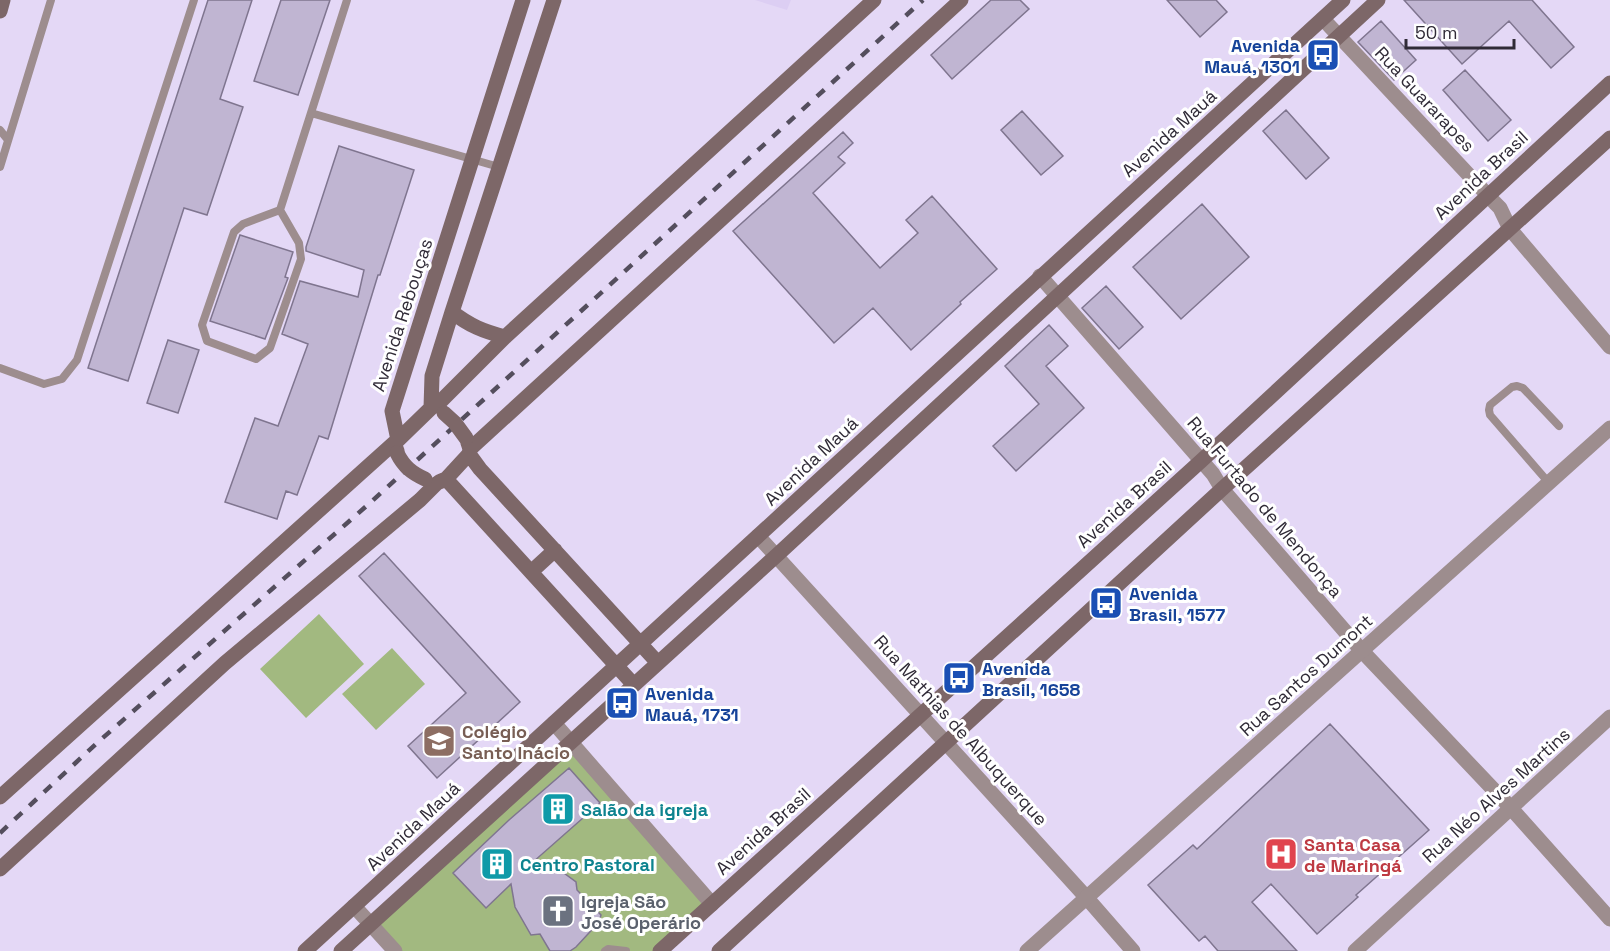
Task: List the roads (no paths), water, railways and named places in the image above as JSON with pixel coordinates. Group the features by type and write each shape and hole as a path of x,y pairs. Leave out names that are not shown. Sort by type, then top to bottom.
{"main road":[{"path":"0,11 3,0"},
{"name":"Avenida Rebouças","path":"523,0 392,411 396,445 402,463 412,474 435,481 531,572 634,685"},
{"path":"554,0 432,376 437,409 455,423 480,469 658,663"},
{"path":"0,797 437,409 505,337 874,0"},
{"path":"0,869 225,663 420,500 435,481 469,447 961,0"},
{"name":"Avenida Mauá","path":"305,951 1343,0"},
{"path":"341,951 776,556 1378,0"},
{"name":"Avenida Brasil","path":"660,951 1201,461 1610,83"},
{"path":"719,951 1222,489 1610,138"},
{"path":"452,312 479,330 505,337"},
{"path":"531,572 555,550"}],"street":[{"name":"Rua Guararapes","path":"1323,19 1500,208 1510,229 1610,347"},
{"name":"Rua Furtado de Mendonça","path":"1040,276 1213,474 1222,489 1362,651 1510,807 1610,919"},
{"name":"Rua Santos Dumont","path":"1027,951 1610,428"},
{"name":"Rua Mathias de Albuquerque","path":"758,536 1133,951"},
{"name":"Rua Néo Alves Martins","path":"1355,951 1610,717"},
{"path":"554,723 712,904"},
{"path":"354,906 395,951"}],"lane":[{"path":"0,167 51,0"},
{"path":"0,368 44,384 62,379 77,360 194,0"},
{"path":"280,210 243,224 234,232 202,326 207,341 256,359 270,348 301,259 298,243 280,210 347,0"},
{"path":"311,113 499,167"},
{"path":"0,130 8,140"},
{"path":"1550,483 1491,415 1490,405 1512,387 1517,386 1522,388 1559,426"},
{"path":"605,951 608,949 626,951"}],"railway":[{"path":"0,833 97,743 371,502 923,0"}],"place":[{"name":"Avenida Mauá, 1301","path":"1323,55"},
{"name":"Avenida Brasil, 1577","path":"1106,603"},
{"name":"Avenida Brasil, 1658","path":"959,678"},
{"name":"Avenida Mauá, 1731","path":"622,703"},
{"name":"Colégio Santo Inácio","path":"439,741"},
{"name":"Salão da igreja","path":"558,809"},
{"name":"Santa Casa de Maringá","path":"1281,854"},
{"name":"Centro Pastoral","path":"497,864"},
{"name":"Igreja São José Operário","path":"558,911"}]}
